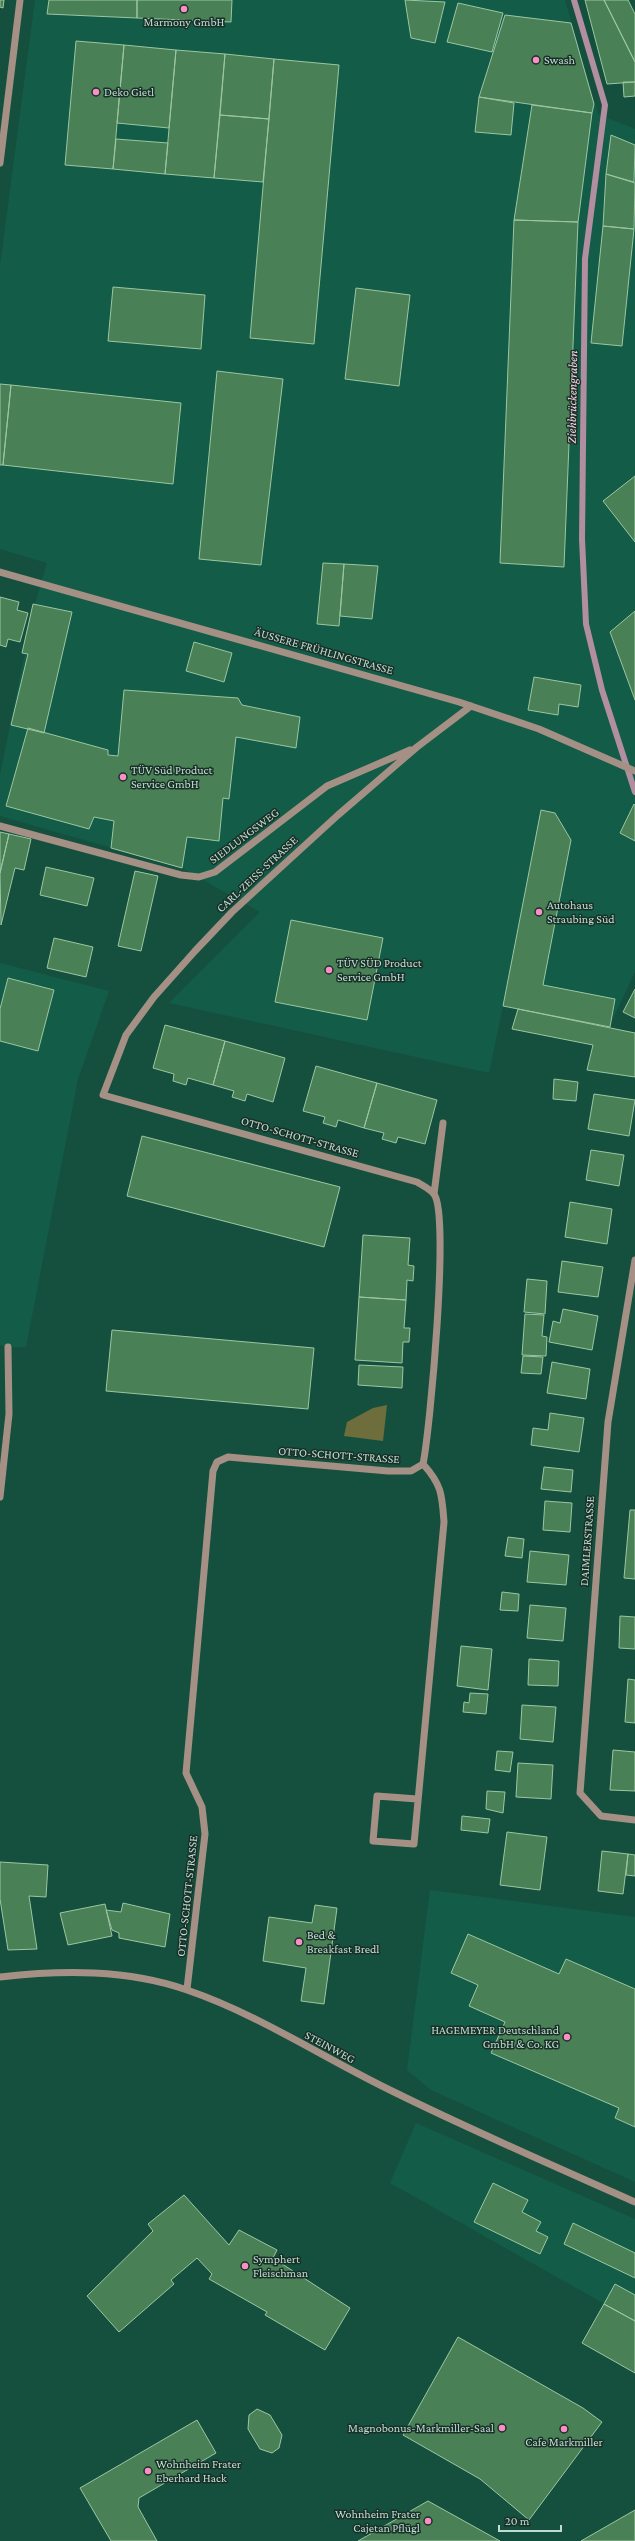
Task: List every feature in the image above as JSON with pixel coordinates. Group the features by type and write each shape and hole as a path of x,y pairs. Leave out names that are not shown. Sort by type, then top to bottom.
{"street":[{"path":"0,163 20,0"},
{"name":"ÄUSSERE FRÜHLINGSTRASSE","path":"0,572 471,706 539,730 635,771"},
{"name":"CARL-ZEISS-STRASSE","path":"103,1095 126,1035 154,997 195,951 232,912 338,815 418,747 471,706"},
{"name":"SIEDLUNGSWEG","path":"0,826 181,875 199,877 215,872 327,786 418,747"},
{"name":"OTTO-SCHOTT-STRASSE","path":"103,1095 417,1182 434,1194"},
{"path":"417,1799 377,1796 373,1841 414,1844 417,1799 426,1728 444,1522 442,1500 436,1479 423,1464 432,1407 440,1251 440,1213 434,1194 443,1123"},
{"name":"DAIMLERSTRASSE","path":"635,1260 633,1282 608,1422 580,1794 601,1816 635,1820"},
{"path":"0,1497 9,1414 8,1347"},
{"name":"OTTO-SCHOTT-STRASSE","path":"187,1989 205,1834 202,1807 186,1774 213,1471 217,1462 228,1457 388,1471 411,1471 423,1464"},
{"name":"STEINWEG","path":"0,1977 46,1972 91,1972 140,1978 187,1989 236,2010 457,2123 635,2202"}],"shaded area":[{"path":"35,0 565,0 598,114 635,129 635,972 609,1027 503,1006 489,1073 169,1003 260,912 182,868 0,816 0,775 35,604 47,563 0,549 0,266"},
{"path":"0,963 109,991 78,1079 26,1347 8,1347 0,1345"},
{"path":"387,1405 383,1441 344,1436 347,1422 373,1408"},
{"path":"430,1890 635,1917 635,2182 431,2090 407,2070"},
{"path":"416,2123 635,2219 635,2321 390,2183"}],"building":[{"path":"0,0 4,0 3,8 0,7"},
{"path":"49,0 137,0 137,18 47,14"},
{"name":"Marmony GmbH","path":"137,0 232,0 231,22 137,18"},
{"path":"405,0 445,2 435,43 411,38"},
{"path":"585,0 604,0 635,62 635,82 607,84"},
{"path":"604,0 628,0 635,14 635,62"},
{"path":"458,3 503,13 492,52 447,42"},
{"name":"Swash","path":"505,15 571,23 594,104 592,113 479,97"},
{"name":"Deko Gietl","path":"76,41 124,45 113,169 65,165"},
{"path":"124,45 176,50 169,128 117,123"},
{"path":"176,50 225,54 214,178 165,174"},
{"path":"225,54 274,59 269,119 220,115"},
{"path":"274,59 339,65 314,344 250,338"},
{"path":"623,82 635,82 635,96 624,97"},
{"path":"479,97 514,103 511,135 475,132"},
{"path":"532,105 592,113 578,222 514,220"},
{"path":"220,115 269,119 263,182 214,178"},
{"path":"611,135 635,145 634,182 606,174"},
{"path":"116,139 168,143 165,174 113,169"},
{"path":"606,174 635,183 634,229 603,226"},
{"path":"514,220 578,222 564,567 500,563"},
{"path":"603,226 634,229 622,346 591,343"},
{"path":"113,287 205,295 201,349 108,341"},
{"path":"356,288 410,295 399,386 345,379"},
{"path":"217,371 283,379 261,565 199,559"},
{"path":"0,384 11,385 3,465 0,465"},
{"path":"11,385 181,403 173,484 3,465"},
{"path":"635,476 635,542 603,501"},
{"path":"323,563 344,564 339,626 317,624"},
{"path":"344,564 378,566 372,619 340,616"},
{"path":"0,597 19,602 17,610 28,613 20,642 8,639 6,647 0,645"},
{"path":"33,604 72,612 44,733 11,725 28,654 22,653"},
{"path":"635,611 635,700 610,632"},
{"path":"194,642 232,653 224,682 186,671"},
{"path":"534,677 581,685 578,707 559,704 558,715 528,710"},
{"name":"TÜV Süd Product Service GmbH","path":"124,690 238,698 242,705 300,717 296,748 236,737 229,799 223,798 219,841 187,837 182,868 111,848 114,821 94,817 89,829 6,806 28,728 108,750 108,755 118,756"},
{"path":"634,804 635,805 635,841 620,833"},
{"name":"Autohaus Straubing Süd","path":"541,810 555,813 571,840 543,985 615,999 610,1027 503,1006"},
{"path":"0,832 9,834 0,873"},
{"path":"9,834 31,839 24,870 15,868 1,925 0,873"},
{"path":"46,867 94,878 87,906 40,895"},
{"path":"135,871 158,876 141,951 118,946"},
{"name":"TÜV SÜD Product Service GmbH","path":"291,920 383,938 367,1020 275,1002"},
{"path":"54,938 93,947 86,977 47,968"},
{"path":"8,978 54,990 38,1051 0,1041 0,1009"},
{"path":"635,989 635,1018 623,1012"},
{"path":"518,1009 635,1033 635,1077 587,1070 593,1045 512,1029"},
{"path":"165,1025 225,1041 213,1085 188,1078 186,1085 173,1081 174,1074 153,1068"},
{"path":"225,1041 285,1058 273,1102 247,1094 245,1101 232,1097 234,1091 213,1085"},
{"path":"316,1066 377,1083 364,1128 338,1120 336,1127 323,1123 325,1117 303,1111"},
{"path":"554,1079 578,1082 576,1101 553,1099"},
{"path":"377,1083 437,1100 425,1144 398,1137 396,1143 382,1139 384,1133 364,1128"},
{"path":"594,1094 635,1100 629,1136 588,1129"},
{"path":"142,1136 340,1187 324,1247 127,1196"},
{"path":"591,1150 624,1155 619,1186 586,1180"},
{"path":"570,1202 612,1209 607,1244 565,1237"},
{"path":"363,1235 410,1238 408,1265 414,1266 413,1281 407,1280 406,1300 359,1297"},
{"path":"562,1261 603,1267 598,1297 558,1292"},
{"path":"527,1279 547,1281 545,1314 524,1312"},
{"path":"359,1297 406,1300 404,1328 410,1328 409,1342 403,1342 402,1363 355,1360"},
{"path":"563,1309 598,1316 592,1350 549,1342 553,1321 560,1323"},
{"path":"525,1314 544,1315 542,1336 547,1337 546,1356 522,1355"},
{"path":"112,1330 314,1348 308,1409 106,1391"},
{"path":"523,1356 543,1357 541,1374 521,1373"},
{"path":"552,1362 590,1369 586,1399 547,1393"},
{"path":"359,1365 403,1367 402,1388 358,1385"},
{"path":"550,1413 584,1418 579,1452 531,1445 533,1428 548,1430"},
{"path":"544,1467 573,1470 571,1492 541,1489"},
{"path":"545,1501 572,1503 570,1532 543,1530"},
{"path":"630,1510 635,1510 635,1579 624,1578"},
{"path":"508,1537 524,1539 522,1558 505,1556"},
{"path":"530,1551 569,1555 566,1585 527,1582"},
{"path":"502,1592 519,1594 518,1611 500,1610"},
{"path":"530,1605 566,1608 563,1641 527,1638"},
{"path":"620,1616 635,1617 635,1649 619,1648"},
{"path":"461,1646 492,1649 488,1690 457,1686"},
{"path":"529,1659 559,1661 558,1686 528,1685"},
{"path":"628,1679 635,1680 635,1723 625,1722"},
{"path":"470,1693 488,1694 486,1714 463,1712 464,1702 469,1703"},
{"path":"522,1705 556,1707 553,1742 520,1739"},
{"path":"613,1750 635,1752 635,1791 610,1790"},
{"path":"497,1751 513,1752 510,1772 495,1770"},
{"path":"518,1763 553,1765 551,1799 516,1797"},
{"path":"487,1791 505,1792 503,1813 486,1809"},
{"path":"462,1816 490,1819 488,1833 461,1830"},
{"path":"507,1832 547,1837 540,1890 500,1885"},
{"path":"602,1851 628,1854 623,1894 598,1891"},
{"path":"628,1854 635,1855 635,1876 626,1875"},
{"path":"0,1862 48,1865 46,1897 29,1896 37,1949 8,1950 0,1899"},
{"path":"123,1903 170,1914 165,1947 119,1938 119,1933 112,1930 106,1910 121,1912"},
{"path":"105,1904 112,1936 68,1945 60,1913"},
{"name":"Bed & Breakfast Bredl","path":"315,1905 337,1908 324,2004 301,2001 306,1968 263,1961 269,1917 312,1923"},
{"name":"HAGEMEYER Deutschland GmbH & Co. KG","path":"468,1934 559,1974 566,1959 635,1989 635,2127 615,2118 619,2108 491,2053 505,2022 469,2006 478,1985 451,1973"},
{"path":"493,2183 528,2200 522,2212 541,2222 536,2231 548,2237 540,2254 474,2222"},
{"name":"Symphert Fleischman","path":"184,2195 229,2245 239,2230 277,2250 273,2258 350,2308 325,2350 265,2315 267,2312 209,2279 212,2274 197,2258 171,2280 174,2284 119,2332 87,2296 153,2231 148,2224"},
{"path":"573,2223 635,2253 635,2278 564,2244"},
{"path":"615,2284 635,2295 635,2321 604,2304"},
{"path":"604,2304 635,2321 635,2373 582,2343"},
{"name":"Magnobonus-Markmiller-Saal","path":"458,2337 583,2408 602,2422 529,2520 480,2479 403,2435"},
{"path":"257,2409 270,2415 282,2435 279,2448 272,2453 260,2449 248,2429 249,2415"},
{"name":"Wohnheim Frater Eberhard Hack","path":"197,2420 216,2453 139,2498 138,2507 157,2541 111,2541 80,2488"},
{"name":"Wohnheim Frater Cajetan Pflügl","path":"428,2501 500,2541 358,2541"},
{"path":"635,2510 635,2541 581,2541"}],"waterway":[{"name":"Ziehbrückengraben","path":"574,0 605,105 585,259 582,539 586,624 602,690 635,792"}],"place":[{"name":"Marmony GmbH","path":"184,9"},
{"name":"Swash","path":"536,60"},
{"name":"Deko Gietl","path":"96,92"},
{"name":"TÜV Süd Product Service GmbH","path":"123,777"},
{"name":"Autohaus Straubing Süd","path":"539,912"},
{"name":"TÜV SÜD Product Service GmbH","path":"329,970"},
{"name":"Bed & Breakfast Bredl","path":"299,1942"},
{"name":"HAGEMEYER Deutschland GmbH & Co. KG","path":"567,2037"},
{"name":"Symphert Fleischman","path":"245,2266"},
{"name":"Magnobonus-Markmiller-Saal","path":"502,2428"},
{"name":"Cafe Markmiller","path":"564,2429"},
{"name":"Wohnheim Frater Eberhard Hack","path":"148,2471"},
{"name":"Wohnheim Frater Cajetan Pflügl","path":"428,2521"}]}
